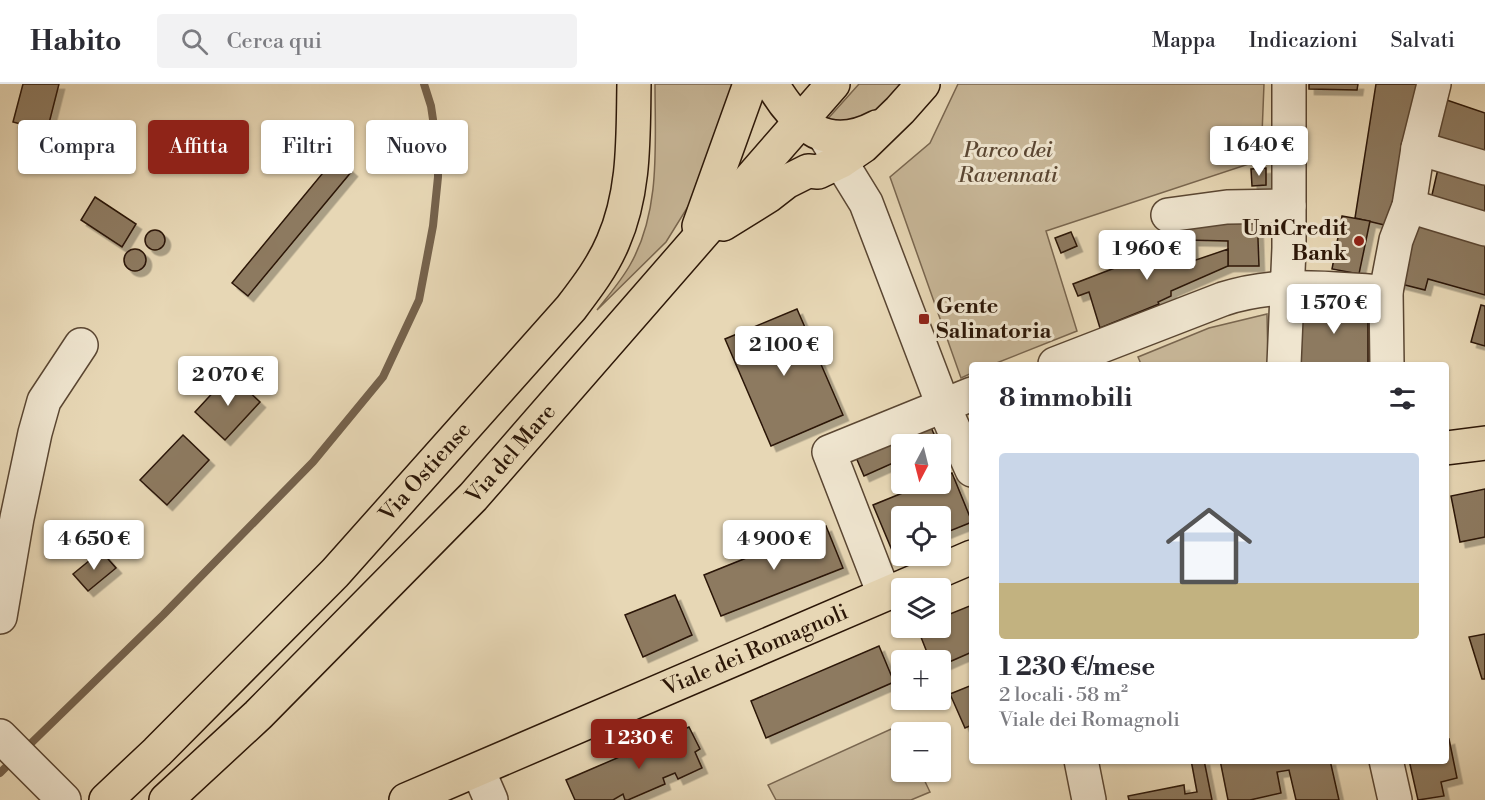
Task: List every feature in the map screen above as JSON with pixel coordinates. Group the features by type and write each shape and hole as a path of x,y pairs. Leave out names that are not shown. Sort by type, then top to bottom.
{"main road":[{"name":"Via Ostiense","path":"106,800 157,752 334,573 581,295 612,244 628,197 634,84"},
{"path":"693,242 750,84"},
{"path":"772,84 786,104 823,140 853,137 887,122 918,88"},
{"name":"Via del Mare","path":"166,800 258,715 473,497 693,242 823,140 832,84"},
{"path":"693,242 768,196 786,182 808,171 818,172 823,140"},
{"path":"1449,448 1485,443"},
{"name":"Viale dei Romagnoli","path":"406,800 969,558"}],"street":[{"path":"1284,362 1289,206 1289,84"},
{"path":"1387,362 1386,292 1396,240 1408,206 1418,148 1433,86"},
{"path":"866,203 870,164 887,122"},
{"path":"823,140 866,203 958,400 969,455"},
{"path":"1418,148 1485,168"},
{"path":"1168,215 1234,207 1289,206"},
{"path":"1408,206 1485,229"},
{"path":"1068,362 1119,354 1223,299 1245,293 1287,287 1386,292"},
{"path":"0,617 35,433 44,401 81,345"},
{"path":"884,594 828,452 958,400"},
{"path":"1,737 55,792"},
{"path":"1082,764 1089,800"},
{"path":"1387,764 1395,800"},
{"path":"478,770 491,800"}],"green space":[{"path":"655,84 736,84 707,176 666,242 597,310 630,265 647,222 654,177"},
{"path":"859,84 902,84 876,111 855,124 824,123"},
{"name":"Parco dei Ravennati","path":"958,84 1264,84 1261,160 1046,231 1077,331 999,362 969,362 969,374 961,378 890,177 930,143"},
{"path":"1267,314 1268,362 1140,362 1138,357 1209,328"},
{"path":"891,729 891,782 925,782 930,792 911,800 776,800 768,785"}],"building":[{"path":"23,84 59,84 50,120 13,122"},
{"path":"1309,84 1358,84 1357,90 1309,89"},
{"path":"1376,84 1425,84 1397,228 1355,218"},
{"path":"1432,95 1485,113 1485,164 1422,144"},
{"path":"1440,160 1485,175 1485,225 1429,208"},
{"path":"1266,168 1266,185 1252,186 1251,169"},
{"path":"322,174 350,174 248,296 232,283"},
{"path":"95,197 136,224 122,247 81,220"},
{"path":"1410,210 1485,244 1485,295 1428,279 1425,290 1393,282"},
{"path":"1257,213 1259,266 1228,266 1228,241 1185,240 1186,217"},
{"path":"1342,216 1370,221 1359,274 1332,269"},
{"path":"155,230 162,233 165,240 162,247 155,250 148,247 145,240 148,233"},
{"path":"1071,232 1077,246 1061,253 1055,238"},
{"path":"1167,239 1192,241 1193,261 1228,249 1228,266 1171,291 1171,296 1158,302 1159,304 1100,328 1089,292 1078,296 1073,284 1167,248"},
{"path":"135,249 143,252 146,260 143,268 135,271 127,268 124,260 127,252"},
{"path":"1300,305 1368,305 1368,362 1299,362"},
{"path":"1481,305 1485,306 1485,346 1471,342"},
{"path":"797,309 843,415 771,446 725,339"},
{"path":"230,374 260,402 225,440 195,412"},
{"path":"931,427 934,434 912,434"},
{"path":"183,435 209,460 167,505 140,480"},
{"path":"891,442 891,464 864,476 855,455"},
{"path":"952,473 969,515 969,523 951,531 951,506 891,506 891,548 873,505 900,494 951,494"},
{"path":"1485,489 1485,537 1460,542 1451,496"},
{"path":"826,526 843,568 721,616 704,575"},
{"path":"101,551 116,568 88,591 73,574"},
{"path":"675,595 692,635 643,657 625,615"},
{"path":"969,606 969,653 951,661 951,650 926,650 921,638 951,638 951,614"},
{"path":"1485,634 1485,679 1482,679 1469,637"},
{"path":"879,646 891,675 891,683 766,738 751,701"},
{"path":"969,686 969,726 965,728 951,694"},
{"path":"689,727 700,749 695,752 702,768 678,779 675,773 663,778 665,784 628,800 625,800 623,794 613,800 575,800 566,780"},
{"path":"1449,739 1457,778 1441,782 1444,796 1418,800 1410,764 1449,764"},
{"path":"1192,764 1205,764 1212,800 1129,800 1128,796 1184,785 1185,794 1197,792"},
{"path":"1221,764 1331,764 1339,800 1296,800 1289,770 1277,772 1281,793 1250,800 1228,800"}],"waterway":[{"path":"23,751 163,615 313,462 383,377 419,300 433,226 438,153 431,106 424,84"},
{"path":"0,773 12,761"}],"place":[{"name":"UniCredit Bank","path":"1359,241"},
{"name":"Gente Salinatoria","path":"924,319"}]}
